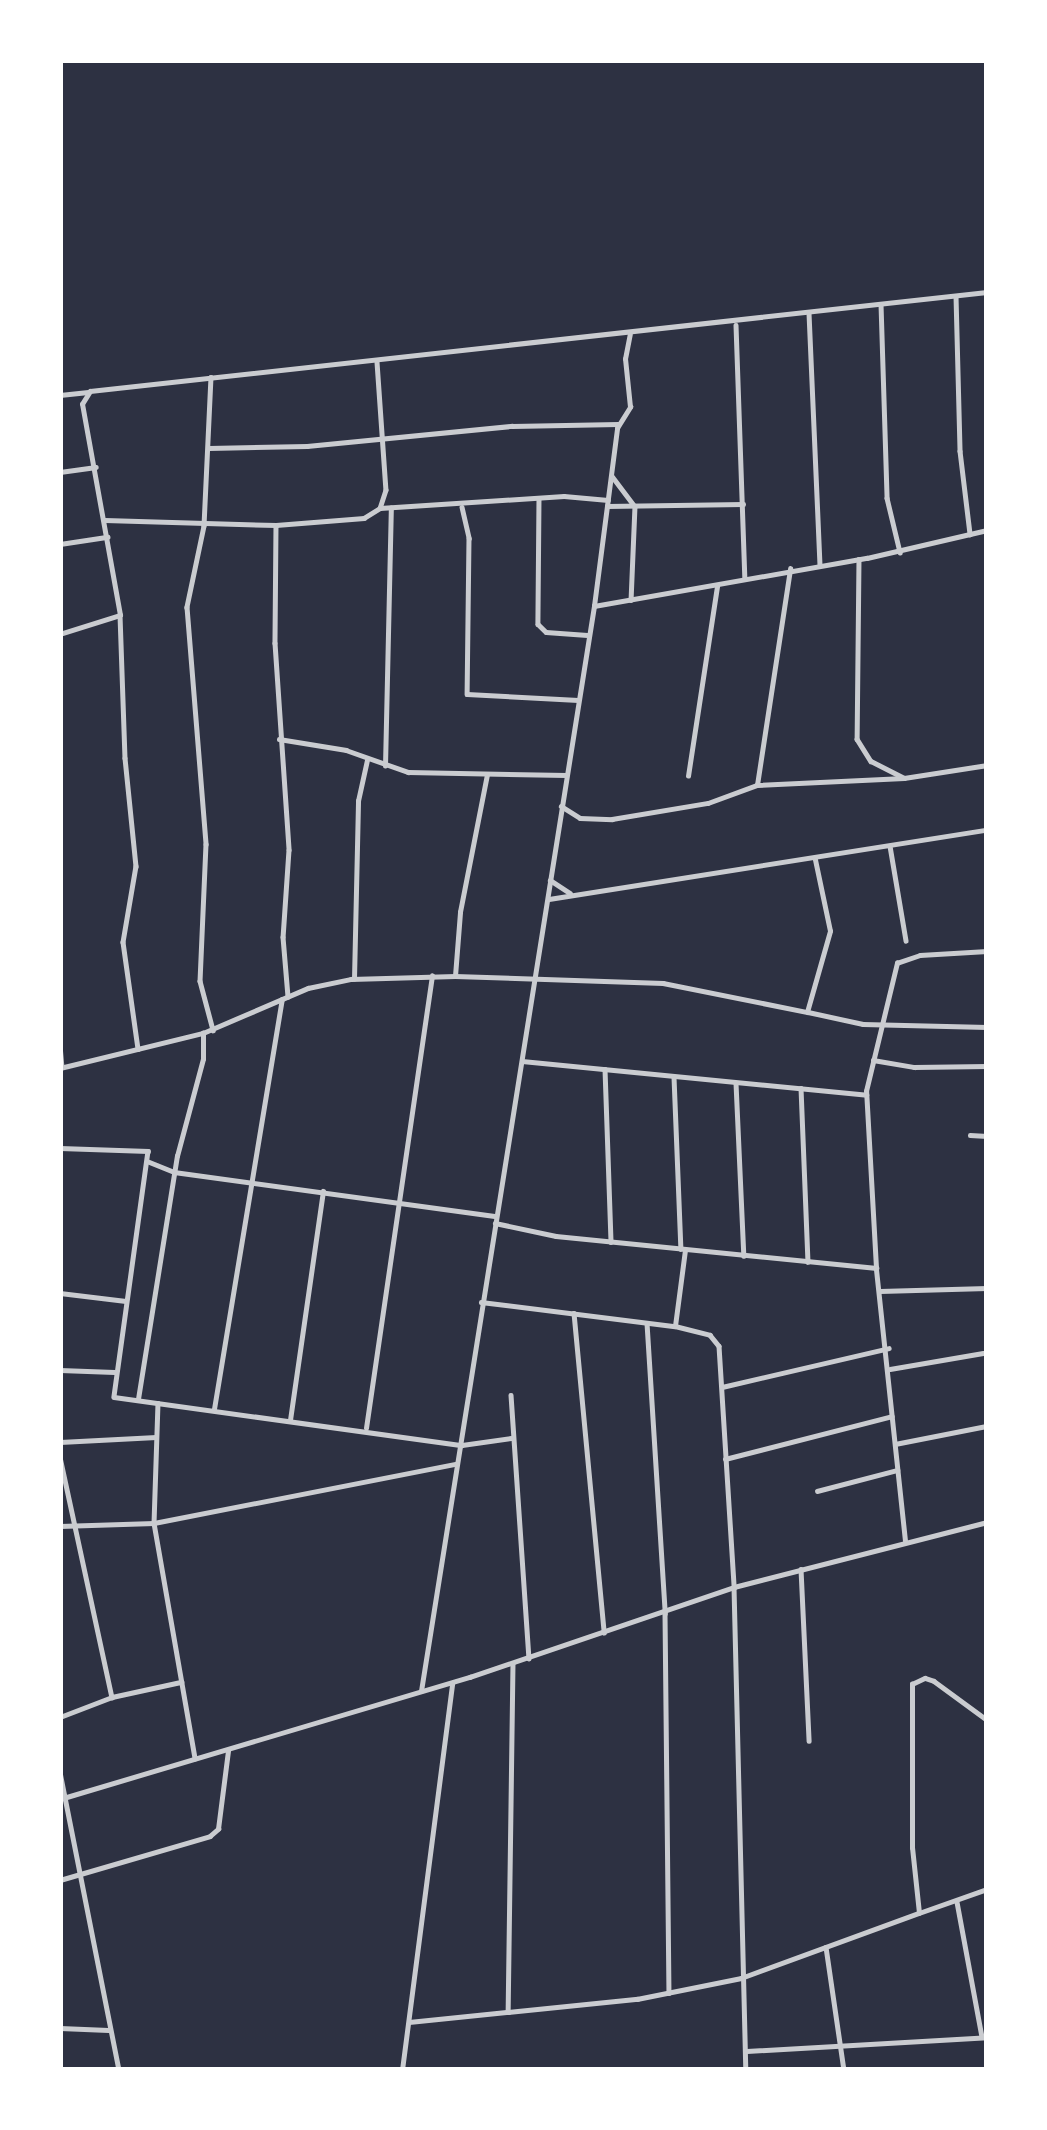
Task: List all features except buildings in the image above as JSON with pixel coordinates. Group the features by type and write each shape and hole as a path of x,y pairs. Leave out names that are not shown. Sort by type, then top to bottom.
{"street":[{"path":"60,395 987,292"},
{"path":"956,296 960,451 970,534"},
{"path":"881,304 885,464 900,552"},
{"path":"809,313 820,564"},
{"path":"736,323 745,577"},
{"path":"422,1691 594,606 618,424 630,406 625,359 629,334"},
{"path":"377,362 386,490 380,508"},
{"path":"212,377 205,526 187,607 206,844 200,980 213,1030"},
{"path":"88,392 82,404 97,466 120,615 136,866 123,942 138,1049"},
{"path":"208,448 512,426 618,424"},
{"path":"60,472 97,466"},
{"path":"611,475 634,506 631,600"},
{"path":"105,520 276,525 364,518 380,508 462,507 539,498 634,506 743,504"},
{"path":"539,498 538,624 546,632 589,635"},
{"path":"462,507 469,538 467,694 578,700"},
{"path":"385,766 392,508"},
{"path":"214,1410 249,1181 285,999 283,937 289,850 280,739 276,525"},
{"path":"594,606 900,552 987,530"},
{"path":"60,544 107,537"},
{"path":"859,559 856,739 872,760 904,778"},
{"path":"757,785 790,569"},
{"path":"688,776 717,583"},
{"path":"60,634 120,615"},
{"path":"280,739 346,750 408,772 566,775"},
{"path":"354,979 358,801 367,760"},
{"path":"561,806 580,818 612,819 707,803 757,785 904,778 987,765"},
{"path":"455,976 460,912 488,773"},
{"path":"546,900 987,830"},
{"path":"890,847 906,941"},
{"path":"807,1012 830,931 815,860"},
{"path":"549,880 570,893"},
{"path":"905,1541 889,1348 876,1268 866,1095 902,960 987,951"},
{"path":"366,1429 432,976"},
{"path":"60,1045 61,1068 213,1030 285,999 354,979 432,976 676,984 882,1025 987,1027"},
{"path":"138,1400 174,1172 202,1059 202,1033"},
{"path":"873,1060 914,1067 987,1066"},
{"path":"522,1061 866,1095"},
{"path":"605,1069 610,1242"},
{"path":"674,1077 683,1250 674,1326"},
{"path":"736,1083 744,1256"},
{"path":"801,1088 808,1262"},
{"path":"970,1135 987,1136"},
{"path":"60,1148 143,1148 147,1161 114,1397 461,1445 511,1438"},
{"path":"147,1161 174,1172 399,1202 610,1242 876,1268"},
{"path":"290,1420 323,1190"},
{"path":"880,1291 987,1288"},
{"path":"60,1293 126,1300"},
{"path":"481,1302 674,1326 716,1339 734,1587 746,2070"},
{"path":"574,1313 604,1633"},
{"path":"647,1323 665,1613 669,1993"},
{"path":"722,1387 889,1348"},
{"path":"890,1369 982,1353"},
{"path":"60,1370 115,1372"},
{"path":"511,1395 529,1658"},
{"path":"158,1403 154,1523 195,1759"},
{"path":"725,1459 892,1416"},
{"path":"895,1444 987,1426"},
{"path":"60,1442 157,1437"},
{"path":"60,1457 79,1524 112,1697"},
{"path":"60,1526 154,1523 459,1464"},
{"path":"817,1491 897,1470"},
{"path":"63,1798 452,1683 734,1587 987,1522"},
{"path":"801,1569 809,1741"},
{"path":"508,2012 513,1663"},
{"path":"919,1913 909,1690 925,1678 987,1720"},
{"path":"60,1718 112,1697 181,1682"},
{"path":"402,2070 452,1683"},
{"path":"60,1880 210,1836 218,1829 228,1751"},
{"path":"60,1772 119,2070"},
{"path":"409,2022 669,1993 741,1978 987,1889"},
{"path":"747,2051 985,2037 957,1902"},
{"path":"826,1947 844,2070"},
{"path":"60,2028 111,2030"}]}
